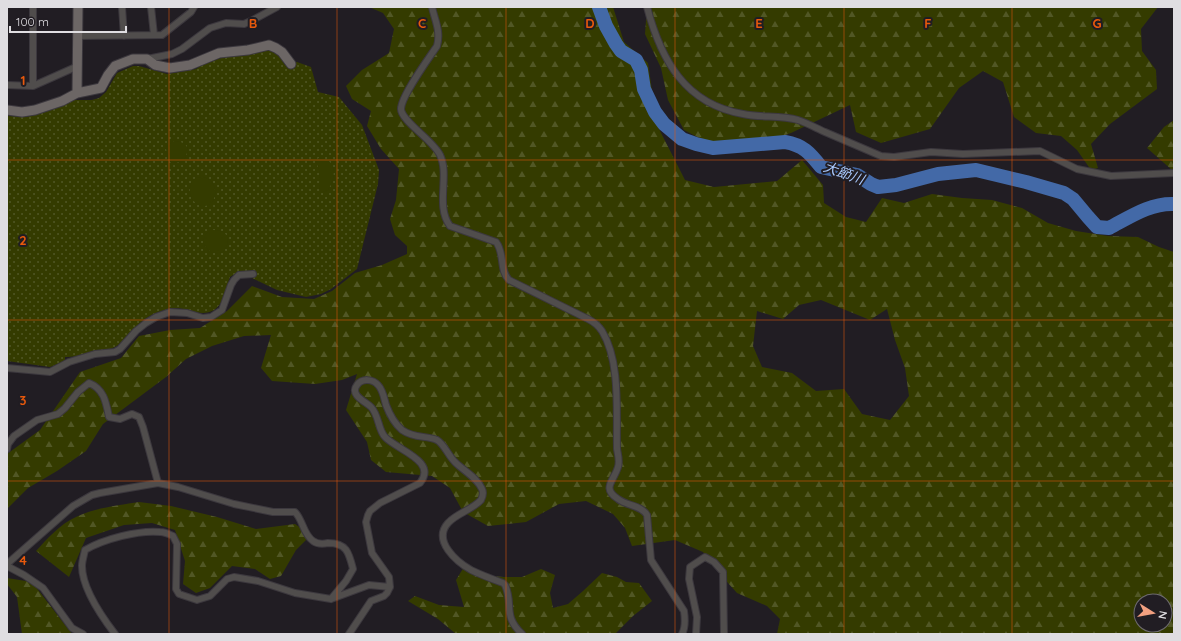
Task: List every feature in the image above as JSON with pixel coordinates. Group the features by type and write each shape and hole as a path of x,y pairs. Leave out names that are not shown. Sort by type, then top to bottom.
{"street":[{"path":"33,7 33,86"},
{"path":"77,93 78,7"},
{"path":"122,7 124,36"},
{"path":"151,7 154,35"},
{"path":"78,36 162,35 191,12 194,7"},
{"path":"7,110 22,112 35,110 62,101 77,93 101,88 115,66 121,63 133,59 146,60 172,54 182,49 210,28 226,23 244,24 277,7"},
{"path":"432,7 438,27 437,46 402,103 401,109 403,116 424,135 440,154 444,212 450,226 496,242 500,250 504,273 509,280 588,319 596,324 601,330 610,349 615,371 617,449 619,458 618,466 610,482 610,492 620,500 645,511 647,515 651,560 684,610 685,619 684,631 682,634"},
{"path":"647,7 653,32 662,53 681,81 692,92 705,101 717,106 743,114 779,116 798,120 881,156 894,157 931,152 963,154 1040,151 1077,169 1111,176 1174,173"},
{"path":"146,60 156,65 170,68 190,65 219,53 248,50 269,45 282,52 290,64"},
{"path":"7,85 33,86 78,66"},
{"path":"7,368 50,372 69,362 95,354 120,350 136,331 146,323 156,317 170,312 187,313 203,318 212,317 222,310 234,280 239,275 253,274"},
{"path":"349,634 370,601 384,596 390,587 389,577 372,553 366,522 368,514 380,503 420,483 425,477 425,468 417,459 383,435 372,408 356,394 356,385 361,381 367,380 378,385 382,390 388,410 402,430 414,436 434,439 441,443 454,461 481,487 483,494 481,500 447,524 443,533 445,546 454,556 470,569 505,585 510,618 522,634"},
{"path":"7,449 8,444 14,436 37,420 58,414 78,392 89,383 96,386 102,393 106,401 109,417 120,419 132,414 140,417 144,427 158,483"},
{"path":"83,634 72,628 43,588 7,565 72,506 92,496 158,483 265,511 295,512 300,517 306,533 313,542 322,544 330,543 342,546 348,551 353,569 332,599"},
{"path":"114,634 103,619 86,586 82,567 85,550 96,544 138,533 161,532 172,536 177,544 176,589 179,594 197,600 210,596 227,579 234,577 258,581 295,593 332,599 369,585 390,587"},
{"path":"696,634 697,617 689,579 690,567 706,557 714,562 723,572 724,634"}],"green space":[{"path":"369,7 613,7 624,42 648,63 657,125 685,180 714,187 777,181 802,160 823,185 824,203 846,217 866,222 882,198 904,203 932,194 992,200 1022,208 1048,223 1076,231 1108,236 1138,237 1174,252 1174,634 777,634 780,619 767,606 737,593 703,552 675,540 632,546 625,528 613,514 586,501 559,504 526,522 488,526 463,512 450,488 432,476 386,472 371,460 367,442 346,410 357,374 342,380 315,384 272,381 261,368 271,335 244,336 212,346 186,359 166,377 103,424 86,451 57,471 28,488 7,509 7,454 40,430 80,372 121,358 139,336 170,330 200,328 227,311 252,286 282,297 314,299 332,291 355,273 382,265 407,254 407,246 395,235 390,219 396,200 399,169 381,149 367,126 371,111 352,99 346,86 362,70 389,53 394,29 383,13","holes":["821,300 870,320 887,309 895,340 905,368 909,396 890,420 862,414 844,389 816,391 792,373 762,367 753,346 757,311 783,319 799,305"]},
{"path":"647,7 1158,7 1141,29 1142,51 1156,70 1157,89 1110,124 1091,144 1098,168 1091,170 1077,150 1061,136 1036,133 1014,117 1003,82 983,71 959,88 930,129 881,143 856,132 850,105 791,133 762,143 741,147 709,143 684,130 668,100 661,68 645,34"},
{"path":"264,50 271,51 276,54 285,65 297,62 311,67 318,92 339,97 362,125 379,170 378,184 357,269 331,289 321,294 306,297 277,290 252,278 252,272 238,272 230,277 222,301 216,309 212,311 200,313 177,308 162,311 145,319 114,348 93,354 65,357 65,361 50,367 7,361 7,116 27,117 70,100 92,100 99,98 106,92 117,73 133,66 139,66 167,74 196,69 202,65 227,56"},
{"path":"1174,120 1174,169 1172,170 1147,148 1164,127"},
{"path":"174,141 183,143 187,147 187,154 182,162 171,163 168,159 166,148"},
{"path":"319,158 330,162 334,170 330,186 327,191 324,192 320,190 319,170 316,160"},
{"path":"202,177 212,182 215,193 212,202 208,205 202,206 194,202 190,194 190,189 196,178"},
{"path":"210,230 221,231 227,237 227,245 224,250 219,253 209,251 205,247 205,236"},
{"path":"139,502 171,506 217,517 256,529 295,524 311,535 296,550 281,576 270,579 255,569 232,566 210,588 196,593 183,584 185,561 175,530 152,523 124,525 86,538 69,577 36,551 59,528 76,517 99,509"},
{"path":"464,567 478,575 522,577 541,569 555,575 550,593 553,608 568,604 602,573 617,577 626,582 639,583 652,601 633,616 615,634 456,634 438,619 408,601 415,596 439,605 464,607 456,580"},
{"path":"7,578 32,582 72,634 22,634 17,597 7,584"}],"waterway":[{"name":"大節川","path":"599,7 606,26 616,44 621,51 636,60 641,70 644,89 655,112 664,124 682,139 696,144 713,148 785,142 791,143 806,150 821,167 857,175 878,187 896,185 938,174 976,170 1064,193 1073,199 1097,227 1109,228 1148,208 1165,204 1174,204"}]}
